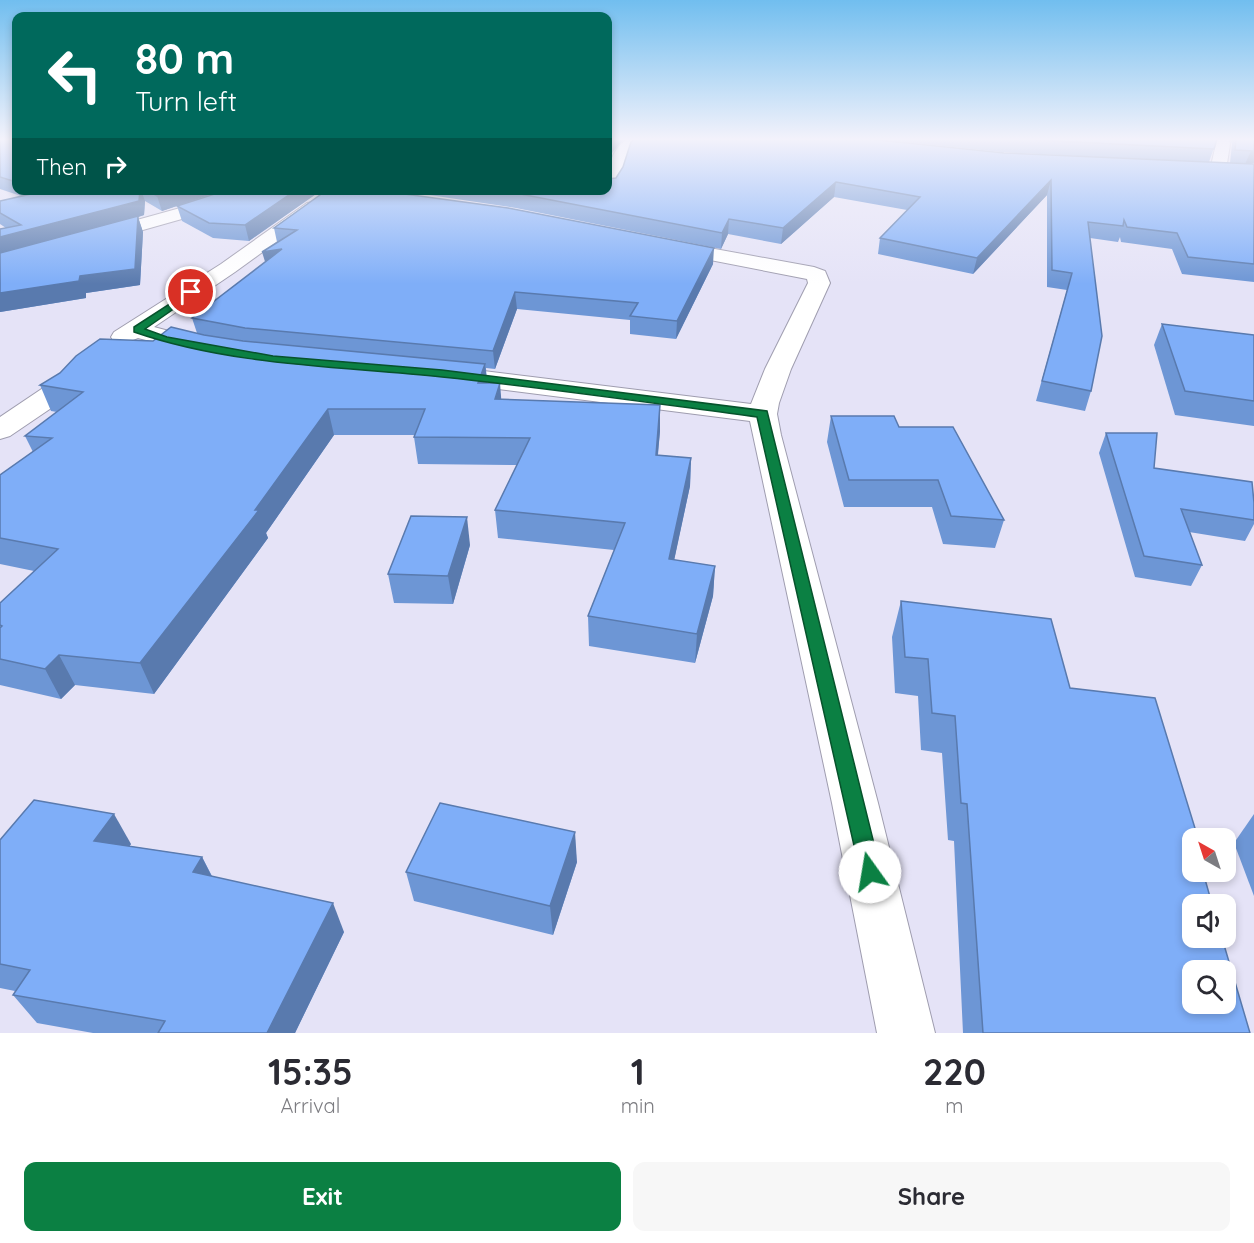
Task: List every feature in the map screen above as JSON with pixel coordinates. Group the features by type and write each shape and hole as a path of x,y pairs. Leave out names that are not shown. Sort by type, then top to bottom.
{"street":[{"path":"79,242 197,209 237,195"},
{"path":"0,430 59,390 102,352 329,195"},
{"path":"649,242 724,258 807,271 817,276 819,283 778,369 763,414 766,435 855,803 906,1033"},
{"path":"137,329 165,339 222,350"},
{"path":"419,372 763,414"}],"building":[{"path":"612,187 830,187 783,228 729,219 722,233 525,195 612,195"},
{"path":"865,187 1044,187 977,258 880,238 920,197"},
{"path":"1051,187 1254,187 1254,264 1188,257 1177,233 1127,227 1124,220 1123,226 1088,222 1102,336 1091,391 1042,381 1072,273 1052,270"},
{"path":"26,195 140,195 139,201 0,237 0,229 21,225 0,213 0,201"},
{"path":"211,195 289,195 245,225 209,223 177,206"},
{"path":"320,195 412,195 508,208 714,248 677,321 630,316 638,303 515,292 493,351 245,328 192,318 282,249 262,252 297,230 274,228"},
{"path":"138,216 135,269 80,276 79,281 0,293 0,253"},
{"path":"1162,324 1254,335 1254,401 1185,391"},
{"path":"171,327 243,341 485,364 478,383 500,383 495,399 660,405 656,455 691,458 669,559 715,566 697,634 588,616 625,523 495,510 530,438 414,437 425,409 328,409 255,510 259,510 140,663 59,655 45,669 0,659 0,628 2,626 0,625 0,603 58,549 0,538 0,475 52,438 25,436 83,392 40,385 60,373 76,356 100,339 153,341"},
{"path":"831,416 894,416 899,427 953,427 1004,520 951,516 938,480 849,480"},
{"path":"1106,433 1157,433 1154,468 1252,482 1254,520 1181,509 1202,565 1144,556"},
{"path":"411,516 467,517 448,576 388,574"},
{"path":"901,601 1051,619 1070,688 1155,698 1195,828 1182,828 1182,882 1206,882 1209,894 1182,894 1182,948 1225,948 1228,960 1182,960 1182,1014 1236,1014 1236,986 1250,1033 983,1033 967,804 961,803 955,716 932,713 928,659 905,657"},
{"path":"34,800 114,814 94,841 202,857 193,872 333,903 267,1033 158,1033 165,1021 13,995 30,970 0,964 0,840"},
{"path":"440,803 575,832 550,906 406,872"}],"route":[{"path":"191,292 137,329 165,339 201,347 273,359 442,374 763,414 766,435 870,872"}]}
